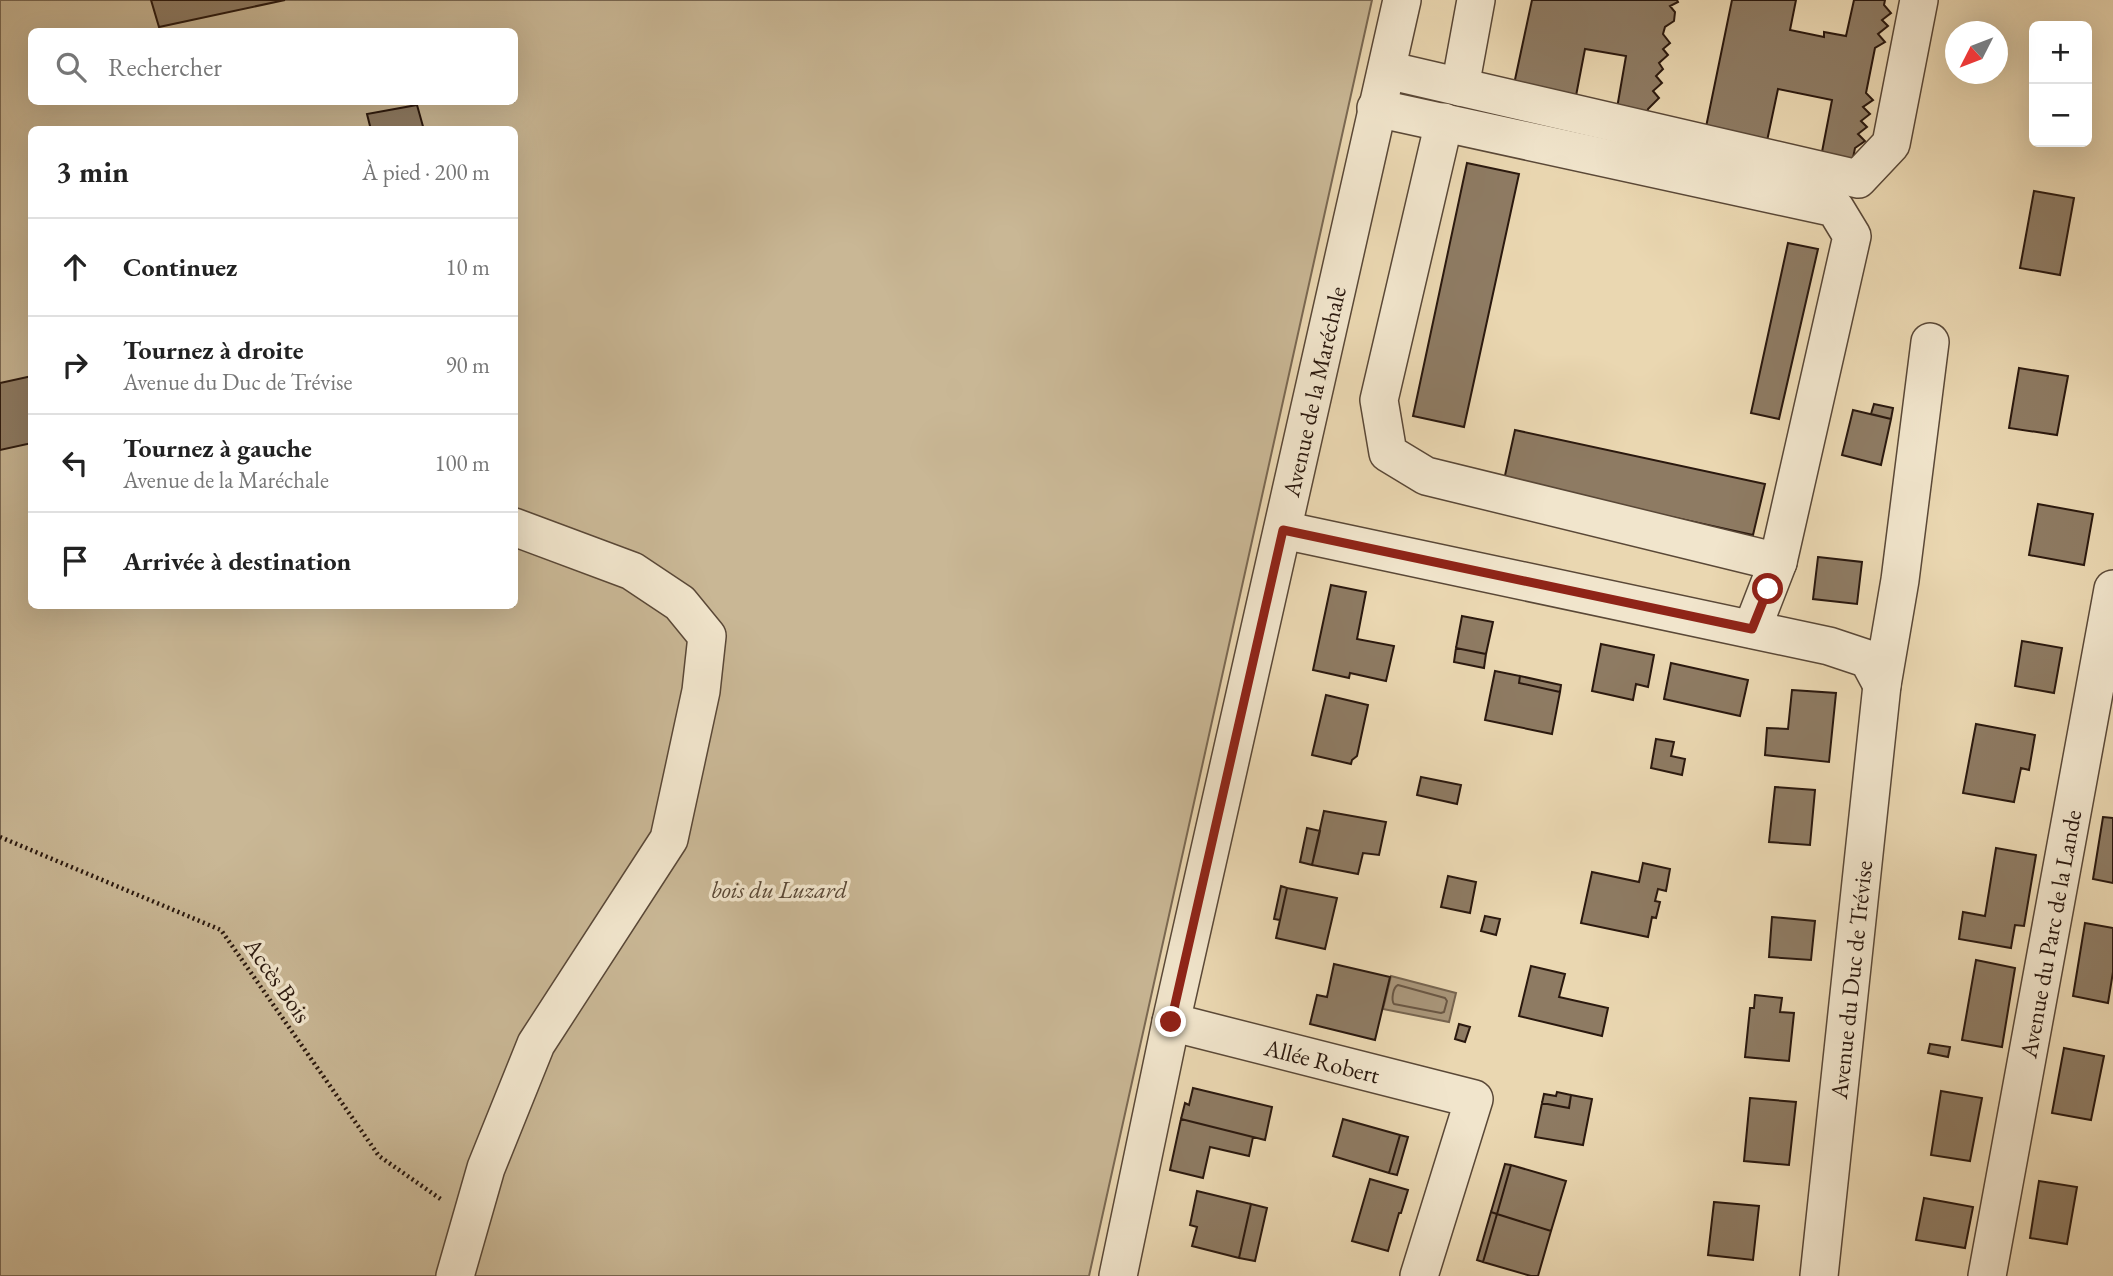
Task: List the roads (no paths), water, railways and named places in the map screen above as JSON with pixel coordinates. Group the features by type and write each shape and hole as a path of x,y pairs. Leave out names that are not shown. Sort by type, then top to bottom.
{"street":[{"name":"Avenue de la Maréchale","path":"1118,1276 1171,1022 1402,0"},
{"path":"1460,87 1476,0"},
{"path":"1387,70 1858,179 1891,144 1919,0"},
{"path":"1376,108 1835,208 1852,236 1778,562 1752,629"},
{"path":"1444,122 1379,400 1388,453 1426,476 1778,562"},
{"name":"Avenue du Duc de Trévise","path":"1819,1276 1882,685 1900,580 1930,342"},
{"path":"455,1276 486,1168 536,1044 669,839 701,691 707,636 680,603 632,571 518,528"},
{"path":"1283,530 1829,646 1868,659 1882,685"},
{"name":"Avenue du Parc de la Lande","path":"1987,1276 2113,589"},
{"name":"Allée Robert","path":"1171,1022 1474,1099 1419,1276"}],"water":[{"path":"1391,976 1456,993 1449,1022 1383,1009"}],"park label":[{"name":"bois du Luzard","path":"779,889"}]}
